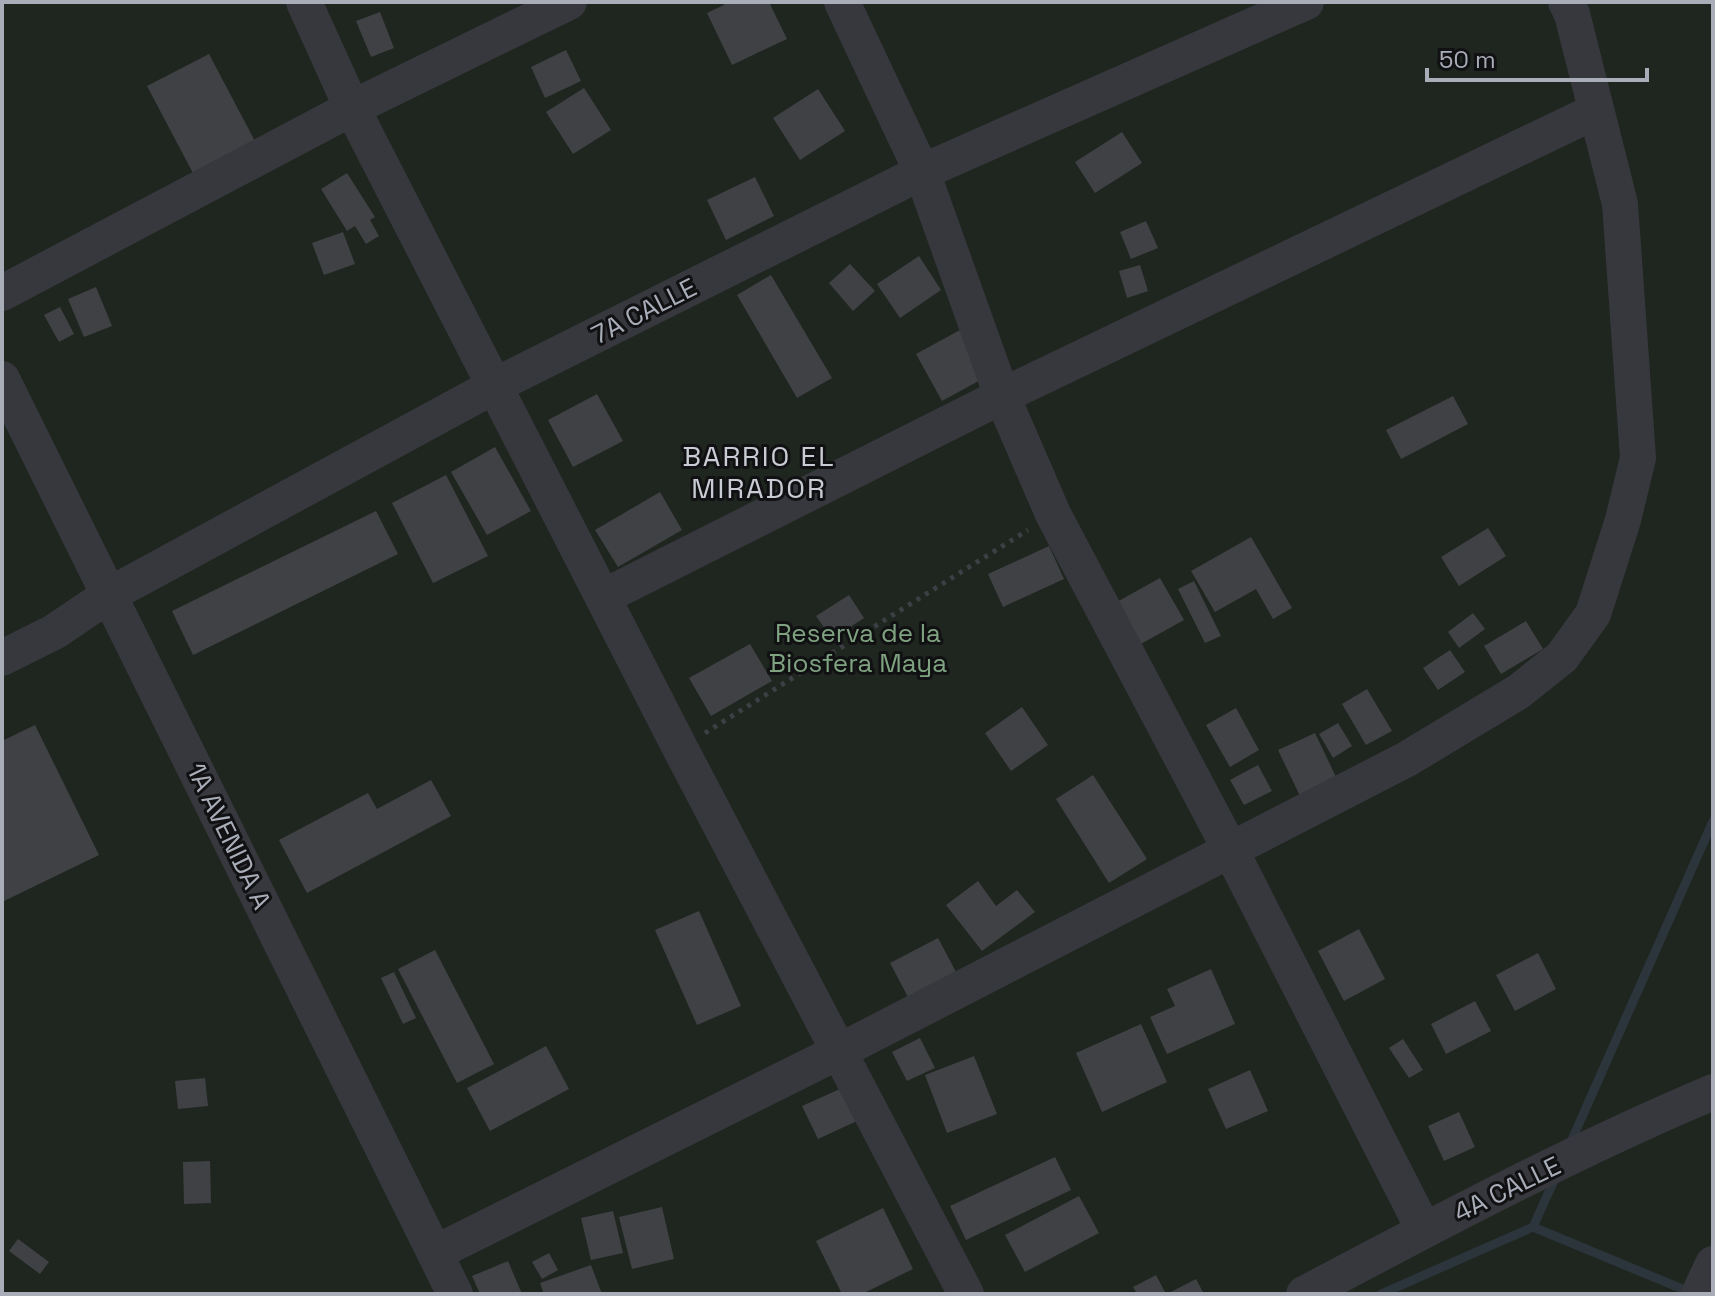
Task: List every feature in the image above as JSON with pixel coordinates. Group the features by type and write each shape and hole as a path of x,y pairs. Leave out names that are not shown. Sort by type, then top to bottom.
{"street":[{"path":"304,2 352,108 680,748 966,1294"},
{"path":"2,293 352,108 569,2"},
{"path":"842,2 922,172 1002,396 1053,514 1231,851 1424,1230"},
{"name":"7A CALLE","path":"2,658 54,632 109,595 496,385 922,172 1306,2"},
{"path":"435,1253 840,1051 1407,759 1518,692 1562,657 1593,614 1623,520 1638,458 1620,204 1572,14 1566,2"},
{"path":"603,597 1002,396 1596,111"},
{"name":"1A AVENIDA A","path":"2,379 455,1294"},
{"name":"4A CALLE","path":"1304,1294 1424,1230 1641,1122 1713,1092"},
{"path":"1699,1294 1713,1264"}],"path":[{"path":"680,748 1053,514"}],"green space":[{"name":"Reserva de la Biosfera Maya","path":"2,2 1713,2 1713,1294 2,1294"}],"building":[{"path":"722,2 769,2 787,39 732,65 707,13 724,5"},
{"path":"380,12 394,48 371,57 356,21"},
{"path":"566,50 581,81 545,98 531,67"},
{"path":"209,54 256,143 194,175 147,86"},
{"path":"584,88 611,130 573,154 546,112"},
{"path":"818,89 845,131 800,160 773,118"},
{"path":"1122,132 1142,163 1095,193 1075,162"},
{"path":"347,173 375,217 370,220 379,236 366,244 355,226 347,231 321,189"},
{"path":"755,177 774,216 726,240 707,200"},
{"path":"1146,221 1158,248 1131,259 1120,232"},
{"path":"343,232 355,264 324,275 312,243"},
{"path":"919,256 941,290 900,318 877,284"},
{"path":"850,264 875,291 853,311 829,283"},
{"path":"1140,265 1148,291 1127,298 1119,271"},
{"path":"771,275 832,378 797,398 737,295"},
{"path":"96,287 112,326 84,337 68,299"},
{"path":"60,307 74,334 59,342 44,315"},
{"path":"960,330 986,377 942,401 916,354"},
{"path":"597,394 623,441 573,467 548,420"},
{"path":"1453,396 1468,424 1401,459 1386,430"},
{"path":"495,447 531,511 487,535 451,472"},
{"path":"446,475 488,556 433,583 392,503"},
{"path":"660,492 682,530 618,567 595,530"},
{"path":"376,511 398,554 193,655 172,611"},
{"path":"1488,528 1506,556 1459,586 1441,557"},
{"path":"1251,537 1292,608 1273,619 1256,589 1215,612 1191,571"},
{"path":"1049,546 1064,579 1003,607 988,574"},
{"path":"1160,578 1184,620 1139,645 1115,603"},
{"path":"1194,581 1221,636 1205,643 1178,589"},
{"path":"849,595 864,618 832,639 816,616"},
{"path":"1473,613 1485,629 1459,648 1448,632"},
{"path":"1526,621 1543,649 1501,674 1484,646"},
{"path":"750,644 772,681 711,716 689,678"},
{"path":"1450,650 1465,672 1438,690 1423,668"},
{"path":"1367,689 1392,731 1366,745 1342,704"},
{"path":"1022,707 1048,745 1011,771 985,733"},
{"path":"1236,708 1259,750 1230,767 1206,725"},
{"path":"1338,723 1352,746 1333,758 1319,734"},
{"path":"35,725 99,855 4,901 2,741"},
{"path":"1315,733 1337,779 1300,796 1278,750"},
{"path":"1258,765 1272,791 1244,805 1230,780"},
{"path":"1093,775 1147,859 1109,883 1056,799"},
{"path":"431,780 451,816 307,893 279,840 368,793 377,809"},
{"path":"978,881 996,906 1017,890 1035,912 982,951 946,905"},
{"path":"699,911 741,1006 697,1025 655,930"},
{"path":"1359,929 1385,979 1344,1001 1318,951"},
{"path":"938,938 956,972 908,997 890,963"},
{"path":"435,950 494,1064 457,1083 398,969"},
{"path":"1538,953 1556,989 1515,1011 1496,975"},
{"path":"1211,969 1235,1024 1167,1054 1150,1017 1175,1006 1167,989"},
{"path":"394,972 416,1018 403,1024 381,978"},
{"path":"1475,1001 1491,1031 1446,1054 1431,1024"},
{"path":"1141,1024 1167,1082 1102,1112 1076,1053"},
{"path":"920,1038 935,1068 907,1081 892,1052"},
{"path":"1403,1039 1423,1070 1409,1078 1389,1048"},
{"path":"546,1046 569,1089 490,1131 467,1088"},
{"path":"974,1056 997,1114 947,1133 925,1075"},
{"path":"1250,1070 1268,1111 1226,1129 1208,1089"},
{"path":"205,1078 208,1106 178,1109 175,1081"},
{"path":"842,1088 857,1121 818,1139 802,1106"},
{"path":"1459,1112 1475,1147 1444,1161 1428,1126"},
{"path":"1055,1157 1071,1190 966,1240 950,1206"},
{"path":"210,1161 211,1203 184,1204 183,1162"},
{"path":"1079,1196 1099,1233 1025,1272 1005,1235"},
{"path":"662,1207 674,1259 632,1269 619,1217"},
{"path":"883,1208 913,1269 862,1294 842,1294 816,1241"},
{"path":"613,1211 623,1253 591,1260 581,1218"},
{"path":"18,1239 49,1262 40,1274 9,1251"},
{"path":"549,1253 558,1270 542,1279 532,1262"},
{"path":"508,1261 522,1294 480,1294 472,1276"},
{"path":"591,1265 602,1294 544,1294 540,1283"},
{"path":"1156,1275 1166,1294 1137,1294 1133,1287"},
{"path":"1196,1279 1204,1294 1167,1294"}],"waterway":[{"path":"1570,1144 1713,821"},
{"path":"1533,1227 1556,1176"},
{"path":"1381,1294 1533,1227 1692,1293"}],"district":[{"name":"BARRIO EL MIRADOR","path":"759,472"}]}
